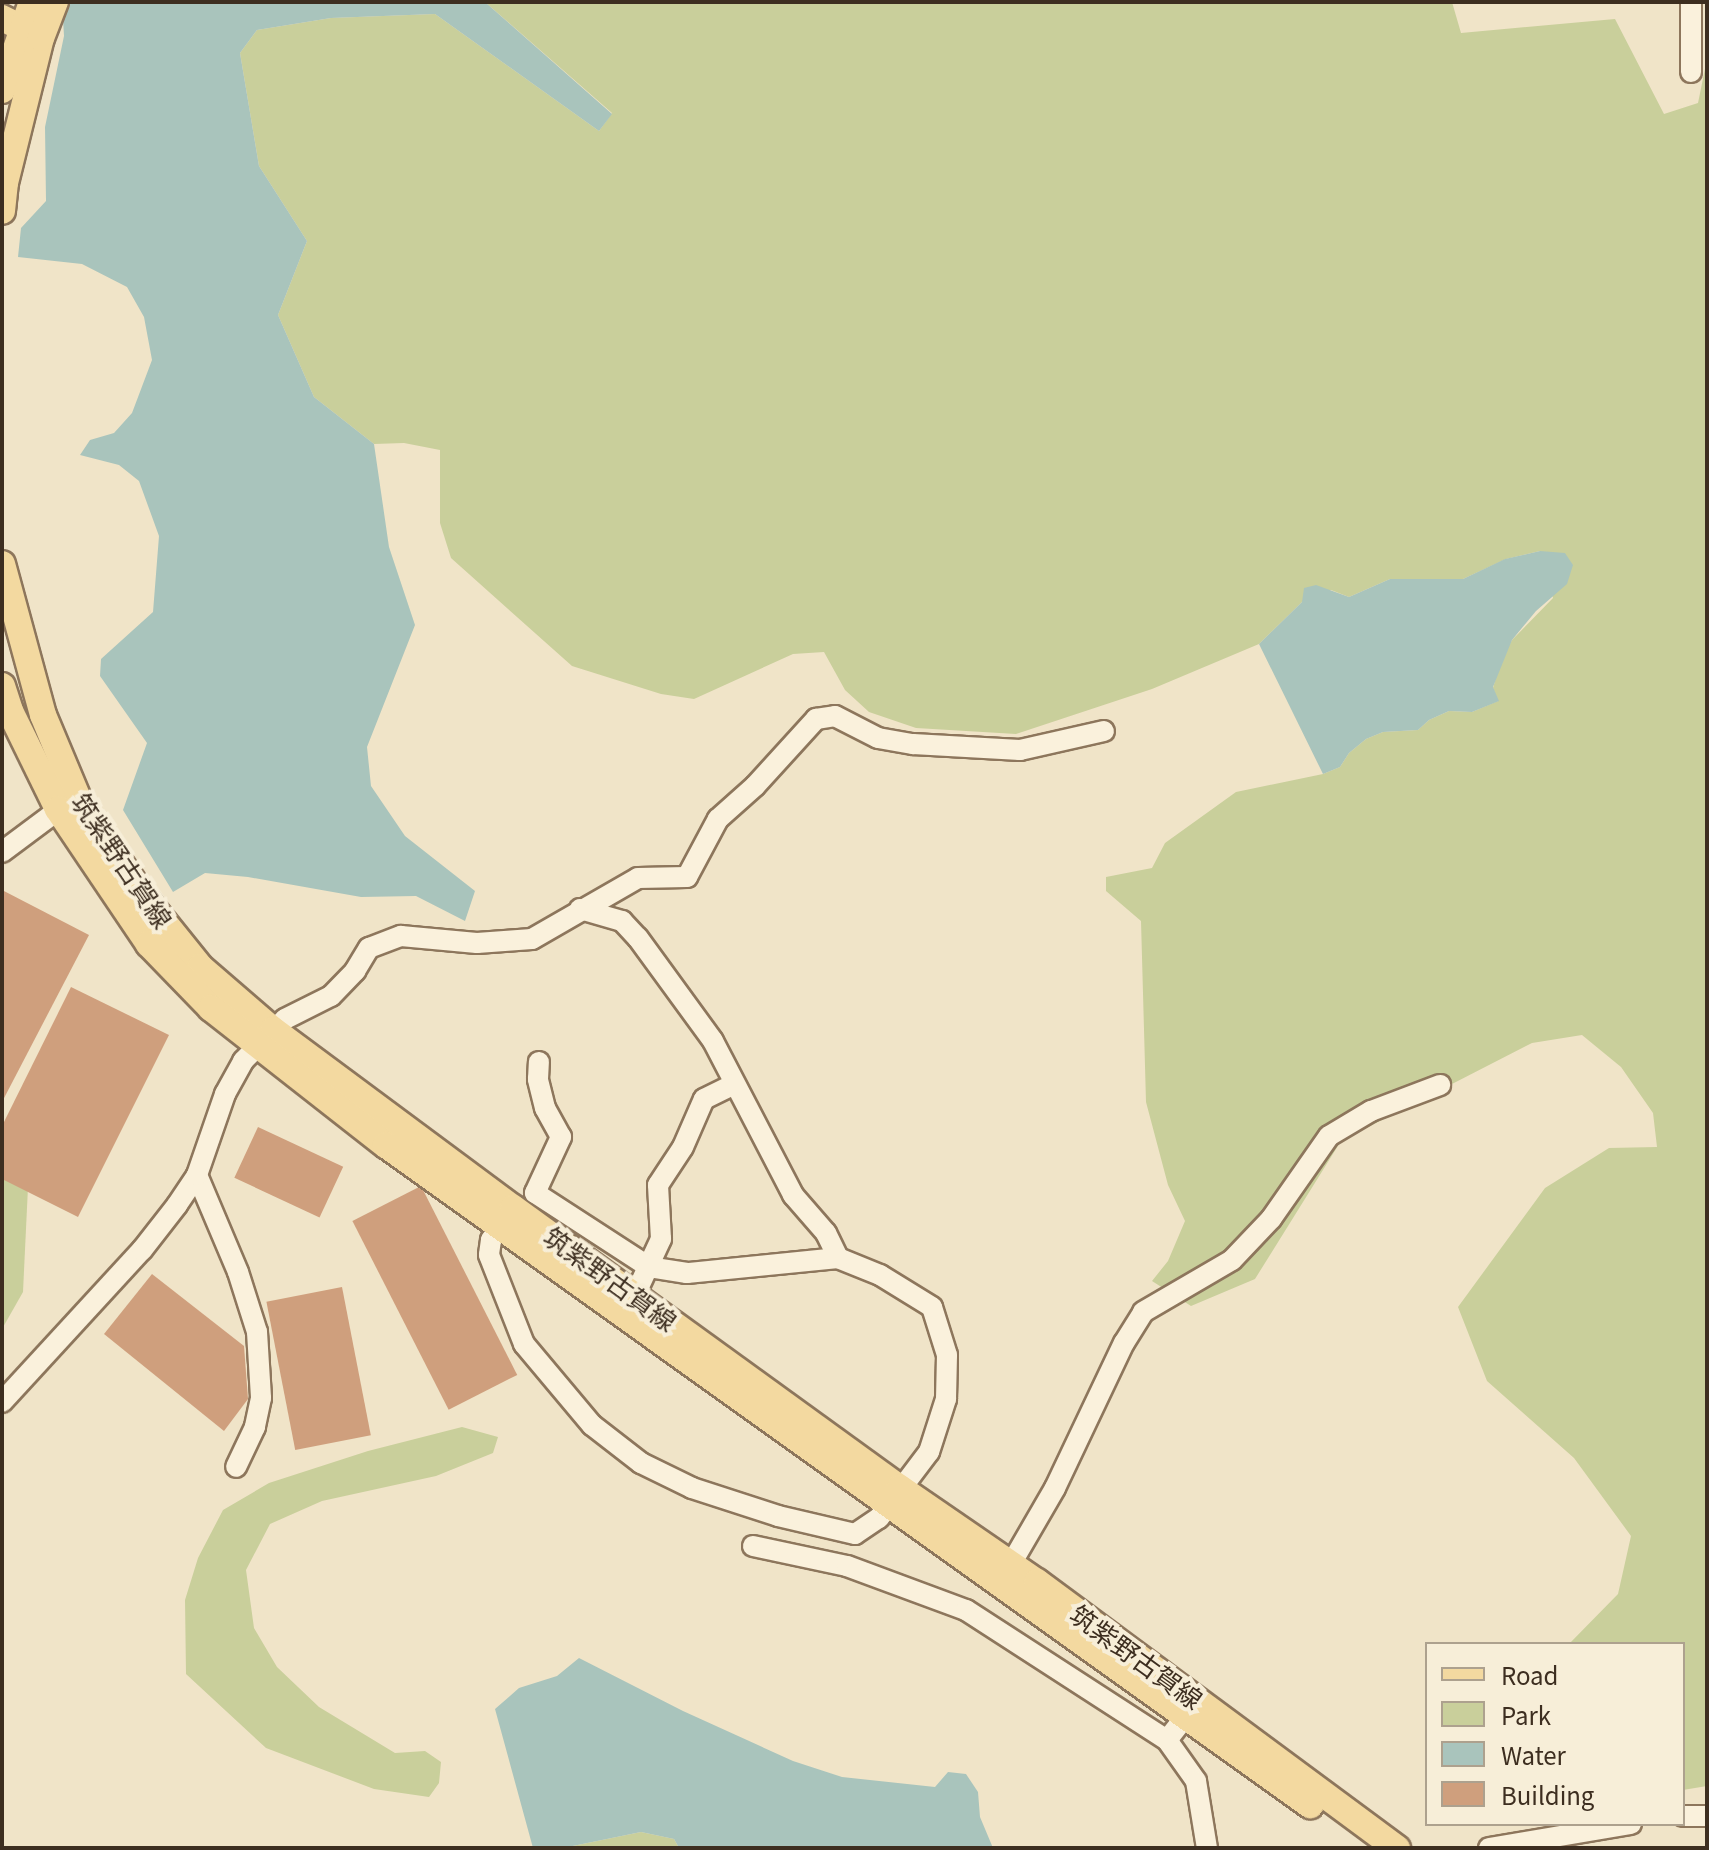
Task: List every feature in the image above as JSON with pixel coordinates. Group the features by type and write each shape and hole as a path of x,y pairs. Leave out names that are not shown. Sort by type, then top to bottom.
{"main road":[{"path":"2,90 23,17 55,2"},
{"path":"2,211 23,17"},
{"name":"筑紫野古賀線","path":"2,564 67,803"},
{"name":"筑紫野古賀線","path":"2,686 10,711 149,944 211,1008 265,1038 507,1217 1192,1708 1397,1848"},
{"name":"筑紫野古賀線","path":"507,1217 635,1295 895,1495 1011,1564 1367,1848"}],"street":[{"path":"1691,2 1691,72"},
{"path":"2,1402 142,1250 197,1175 225,1094 243,1061 285,1019 331,996 355,971 369,948 401,936 477,943 532,939 638,878 687,877 718,819 755,786 816,719 835,716 878,738 913,744 1020,750 1104,731"},
{"path":"2,852 67,803"},
{"path":"580,909 622,921 638,938 713,1041 793,1195 826,1233 838,1258"},
{"path":"507,1217 491,1240 489,1255 524,1344 592,1425 641,1463 692,1488 778,1516 855,1534 879,1518 929,1452 946,1399 947,1355 932,1307 880,1275 838,1258 687,1273 649,1267 535,1193 561,1137 545,1108 538,1079 539,1062"},
{"path":"635,1295 661,1239 658,1185 683,1147 704,1099 735,1084"},
{"path":"1011,1564 1055,1488 1124,1343 1143,1312 1232,1260 1271,1219 1329,1136 1371,1111 1440,1085"},
{"path":"197,1175 238,1272 257,1332 261,1398 255,1427 236,1467"},
{"path":"753,1546 847,1566 966,1610 1167,1740 1196,1781 1207,1848"},
{"path":"1167,1740 1192,1708"},
{"path":"1685,1816 1707,1816"},
{"path":"1489,1848 1619,1826"}],"green space":[{"path":"485,2 1452,2 1461,33 1615,19 1664,114 1698,103 1707,59 1707,1786 1685,1790 1685,1642 1571,1642 1618,1594 1631,1536 1574,1458 1487,1381 1458,1307 1545,1188 1609,1148 1657,1147 1653,1113 1621,1067 1582,1035 1532,1043 1341,1141 1255,1279 1191,1306 1152,1281 1168,1261 1185,1221 1168,1185 1146,1102 1141,921 1106,891 1106,877 1152,868 1165,843 1236,792 1323,774 1340,767 1349,753 1366,739 1383,732 1418,730 1429,720 1449,711 1472,712 1498,701 1493,688 1501,660 1512,640 1553,598 1540,551 1506,559 1463,579 1390,579 1349,597 1331,590 1302,602 1259,644 1152,689 1016,734 916,728 869,712 845,690 824,652 793,654 694,699 661,694 572,666 451,558 440,523 440,450 404,443 374,444 314,397 278,315 307,241 259,166 240,53 257,30 331,18 435,14 599,131 612,113"},
{"path":"2,1173 28,1187 23,1292 2,1329"},
{"path":"462,1427 498,1437 493,1453 436,1476 322,1501 270,1524 246,1570 254,1628 277,1667 319,1707 395,1753 425,1751 441,1762 439,1783 429,1797 374,1789 266,1748 186,1674 185,1600 198,1558 223,1510 269,1483 368,1451"},
{"path":"641,1832 674,1839 679,1848 563,1848"}],"water":[{"path":"62,2 485,2 612,114 599,131 435,14 331,18 257,30 240,53 259,166 307,241 278,315 314,397 374,444 389,547 415,625 367,747 371,786 405,836 475,891 465,921 416,896 361,897 248,877 205,873 173,892 123,810 147,743 100,676 101,659 153,612 159,536 139,481 119,465 80,455 90,440 114,433 132,413 152,360 144,317 127,287 82,264 18,257 21,228 46,201 45,127 64,36"},
{"path":"1540,551 1565,553 1573,565 1567,584 1536,611 1512,640 1493,687 1499,701 1472,712 1449,711 1429,720 1418,730 1383,732 1366,739 1349,753 1340,767 1323,774 1259,644 1302,602 1304,588 1316,585 1349,597 1390,579 1463,579 1505,559"},
{"path":"579,1658 683,1711 793,1761 842,1777 935,1787 948,1772 966,1774 978,1792 980,1817 993,1848 679,1848 674,1839 641,1832 563,1848 533,1848 495,1709 519,1688 557,1676"}],"building":[{"path":"2,890 89,935 2,1102"},
{"path":"71,987 169,1035 78,1217 2,1179 2,1126"},
{"path":"258,1127 343,1167 320,1217 234,1178"},
{"path":"421,1186 517,1375 449,1410 352,1221"},
{"path":"152,1274 244,1346 248,1399 224,1431 104,1334"},
{"path":"342,1287 371,1435 295,1450 266,1302"}]}
